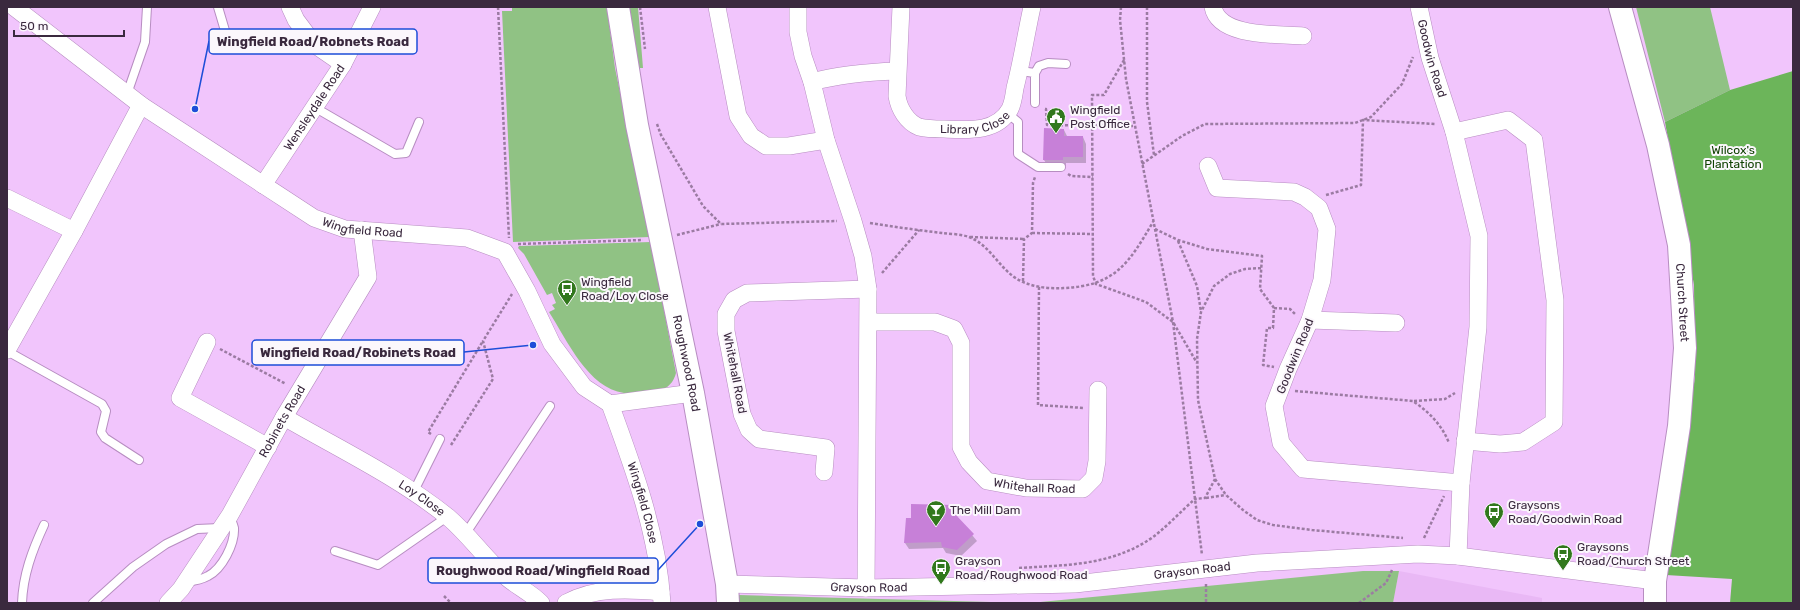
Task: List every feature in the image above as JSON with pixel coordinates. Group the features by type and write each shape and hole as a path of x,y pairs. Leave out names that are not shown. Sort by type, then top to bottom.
{"street":[{"name":"Wingfield Road","path":"14,7 141,104 314,218 345,229 468,238 507,248"},
{"path":"290,7 296,20 314,44 343,64"},
{"name":"Wensleydale Road","path":"263,185 343,64 372,7"},
{"name":"Roughwood Road","path":"618,7 637,125 693,393 728,593"},
{"path":"717,7 738,116 751,136 766,146 789,146 826,140"},
{"path":"798,7 798,32 803,56 812,82 826,140 863,256 868,289 869,322 866,588"},
{"name":"Library Close","path":"900,7 896,96 904,115 920,127 970,130 978,129 998,121 1010,108 1027,72 1032,7"},
{"path":"1213,7 1214,11 1225,24 1242,31 1303,36"},
{"name":"Goodwin Road","path":"1418,7 1426,39 1453,128 1479,236 1478,327 1466,441 1456,483 1458,556"},
{"name":"Church Street","path":"1620,7 1658,145 1680,253 1685,348 1678,426 1655,581 1655,603"},
{"path":"812,82 835,76 857,73 897,71"},
{"path":"7,351 74,231 141,104"},
{"path":"1453,128 1508,120 1534,140 1555,300 1554,422 1523,442 1500,444 1466,441"},
{"name":"Goodwin Road","path":"1208,166 1217,188 1294,192 1320,208 1327,228 1322,280 1310,320 1288,369 1274,406 1281,443 1303,469 1456,483"},
{"path":"7,198 74,231"},
{"name":"Robinets Road","path":"168,603 186,582 226,522 284,417 368,277 362,230"},
{"path":"507,248 552,344 584,387 610,404 693,393"},
{"name":"Whitehall Road","path":"824,472 826,448 759,439 750,430 742,414 726,331 726,314 734,300 747,293 868,289"},
{"path":"1310,320 1396,323"},
{"name":"Whitehall Road","path":"869,322 935,322 954,329 961,343 961,447 969,462 987,481 1026,488 1083,489 1094,478 1097,461 1098,390"},
{"path":"207,342 180,398 268,447"},
{"name":"Wingfield Close","path":"610,404 638,480 657,553 662,598"},
{"name":"Loy Close","path":"284,417 414,491 447,516 466,533 486,557 506,577 533,594 541,603"},
{"name":"Grayson Road","path":"728,593 866,588 1075,584 1257,563 1398,555 1458,556 1655,581"},
{"path":"566,603 579,596 632,589 662,598"}],"lane":[{"path":"127,94 145,42 148,7"},
{"path":"218,7 226,34"},
{"path":"1037,106 1027,72 1048,63 1066,64"},
{"path":"314,107 395,154 406,154 419,122"},
{"path":"1007,113 1018,122 1018,154 1038,167 1061,167"},
{"path":"7,351 102,404 106,411 101,432 105,438 140,460"},
{"path":"466,533 550,406"},
{"path":"414,491 440,439"},
{"path":"335,551 378,564 447,516"},
{"path":"93,603 133,567 166,544 197,530 226,522"},
{"path":"22,603 31,551 44,526"}],"path":[{"path":"498,7 507,248 660,239 722,224"},
{"path":"1121,7 1120,20 1124,60 1154,229 1173,322 1204,569 1206,603"},
{"path":"1147,7 1147,102 1154,155"},
{"path":"1142,164 1182,136 1205,124 1355,123 1371,118 1402,84 1412,59 1426,39"},
{"path":"1124,60 1104,95 1092,95 1093,276 1096,284 1146,302 1173,322 1197,363"},
{"path":"1037,106 1046,109 1047,125 1135,126"},
{"path":"1363,120 1453,128"},
{"path":"1308,200 1361,185 1363,120"},
{"path":"1032,233 1033,183 1038,167"},
{"path":"1061,167 1071,176 1093,177"},
{"path":"1154,229 1178,240 1207,249 1262,256 1260,289 1274,308 1273,328 1267,328 1263,365 1288,369"},
{"path":"868,289 920,230"},
{"path":"969,237 1024,239 1032,233 1093,234"},
{"path":"1022,281 1024,239"},
{"path":"1178,240 1197,286 1201,312"},
{"path":"483,341 493,379 451,445 428,432 483,341 521,280"},
{"path":"1039,287 1038,405 1098,408"},
{"path":"1274,308 1290,309 1295,314 1310,320"},
{"path":"207,342 300,391"},
{"path":"1280,390 1413,401 1445,399 1457,392 1472,378"},
{"path":"1413,401 1427,410 1444,431 1451,450"},
{"path":"1205,498 1215,479"},
{"path":"1424,539 1456,483"},
{"path":"1015,568 1082,564 1118,555 1147,541 1195,499 1226,495"},
{"path":"1359,603 1386,583 1398,555"},
{"path":"444,596 451,603"}],"shaded area":[{"path":"1399,571 1542,598 1542,603 1393,603"}],"green space":[{"path":"512,7 607,7 615,68 650,237 513,242 502,11 512,11"},
{"path":"629,7 638,7 643,68 638,68"},
{"path":"1636,7 1710,7 1730,90 1665,122"},
{"name":"Wilcox's Plantation","path":"1793,71 1793,603 1730,603 1732,579 1666,575 1695,377 1694,285 1665,122 1730,90"},
{"path":"651,242 676,373 672,382 662,390 627,394 611,389 600,382 589,373 571,349 549,312 555,309 552,305 556,303 552,293 547,295 524,254 518,248 519,246"},
{"path":"1363,571 1399,571 1393,603 1030,603"},
{"path":"739,595 1030,603 737,603"}],"building":[{"path":"1044,128 1064,129 1064,136 1083,136 1083,157 1063,157 1063,160 1043,160"},
{"path":"911,504 954,505 955,514 974,534 957,550 942,547 941,542 904,543 906,518 911,518"}],"place":[{"name":"Wingfield Road/Robnets Road","path":"195,109"},
{"name":"Wingfield Post Office","path":"1056,134"},
{"name":"Wingfield Road/Loy Close","path":"567,306"},
{"name":"Wingfield Road/Robinets Road","path":"533,345"},
{"name":"Roughwood Road/Wingfield Road","path":"700,524"},
{"name":"The Mill Dam","path":"936,527"},
{"name":"Graysons Road/Goodwin Road","path":"1494,529"},
{"name":"Graysons Road/Church Street","path":"1563,571"},
{"name":"Grayson Road/Roughwood Road","path":"941,585"}]}
